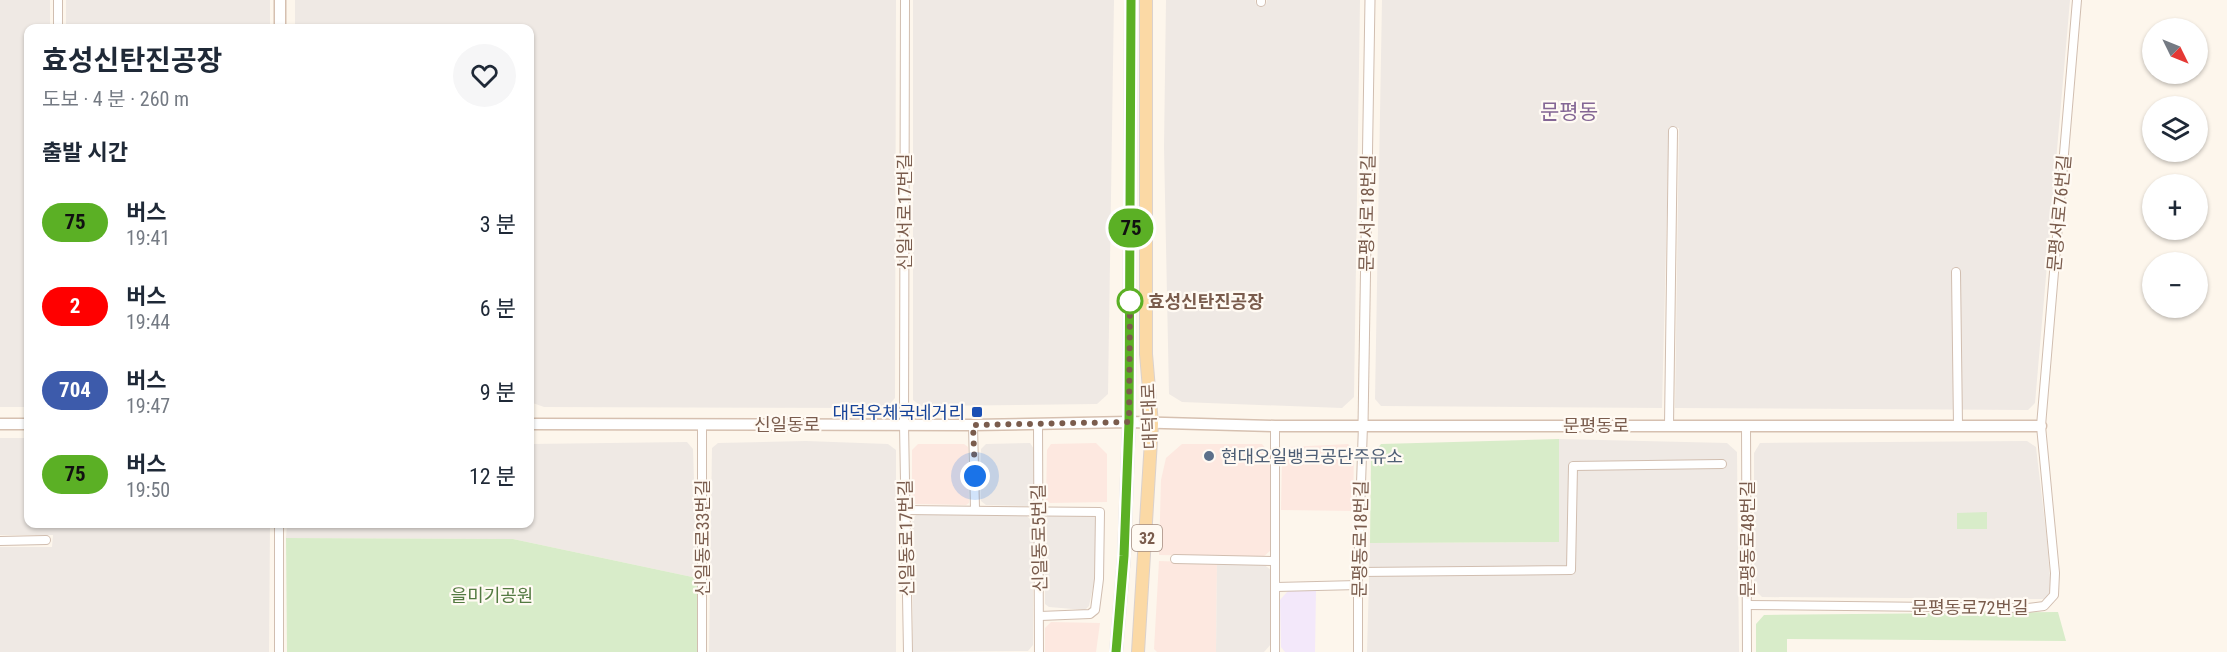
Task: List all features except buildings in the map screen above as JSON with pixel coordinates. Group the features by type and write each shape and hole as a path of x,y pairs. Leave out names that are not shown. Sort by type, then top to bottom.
{"main road":[{"path":"280,0 280,24"},
{"name":"대덕대로","path":"1116,652 1124,556 1129,422 1131,0"},
{"name":"대덕대로","path":"1138,652 1152,424 1146,354 1146,0"},
{"name":"신일동로","path":"534,424 1038,425 1129,422 1152,424"},
{"path":"0,424 24,424"},
{"name":"문평동로","path":"1152,424 2041,426"}],"street":[{"path":"58,0 58,24"},
{"name":"신일서로17번길","path":"904,424 905,0"},
{"name":"문평서로18번길","path":"1363,425 1370,0"},
{"name":"문평서로76번길","path":"2041,426 2077,0"},
{"path":"1669,425 1673,131"},
{"path":"1956,272 1958,426"},
{"name":"신일동로33번길","path":"702,424 702,652"},
{"name":"신일동로17번길","path":"904,424 908,652"},
{"path":"973,425 975,509"},
{"name":"신일동로5번길","path":"1038,425 1039,652"},
{"name":"문평동로18번길","path":"1358,652 1363,425"},
{"path":"1275,426 1275,652"},
{"name":"문평동로48번길","path":"1746,426 1747,652"},
{"name":"문평동로72번길","path":"1747,605 2044,606 2054,595 2055,573 2041,426"},
{"path":"1358,572 1571,570 1573,466 1722,464"},
{"path":"905,510 1100,512 1099,579 1095,610 1090,615 1040,616"},
{"path":"279,528 279,652"},
{"path":"0,541 46,540"},
{"path":"1175,559 1275,561"},
{"path":"1276,587 1358,585"}],"shaded area":[{"path":"0,0 50,0 50,24 24,24 24,407 0,407"},
{"path":"66,0 270,0 270,24 66,24"},
{"path":"295,0 896,0 895,398 886,408 544,407 534,403 534,24 295,24"},
{"path":"913,0 1114,0 1108,394 1097,404 921,406 913,400"},
{"path":"1166,0 1255,0 1256,4 1266,4 1267,0 1360,0 1354,397 1342,408 1182,402 1169,394 1164,147"},
{"path":"1382,0 2070,0 2035,403 2028,410 1675,408 1679,128 1669,127 1662,408 1381,406 1375,399"},
{"path":"0,438 24,438 24,528 270,528 269,652 0,652 0,547 52,547 53,535 0,535"},
{"path":"1559,439 1727,443 1737,452 1739,652 1367,652 1370,543 1559,542"},
{"path":"806,441 888,444 896,450 896,652 709,652 712,448 718,443"},
{"path":"2027,441 2036,447 2051,591 2046,599 1762,597 1754,589 1754,453 1760,443"},
{"path":"687,442 693,449 697,578 513,539 286,538 287,528 534,528 534,444"},
{"path":"1030,443 1034,449 1034,501 1028,506 986,505 981,501 981,449 986,444"},
{"path":"1096,443 1107,454 1107,502 1050,503 1046,500 1047,450 1051,444"},
{"path":"918,444 964,444 968,447 969,503 966,505 915,504 912,500 912,450"},
{"path":"1182,444 1262,444 1271,455 1271,550 1263,557 1159,555 1161,480 1166,458"},
{"path":"1348,444 1354,450 1353,511 1281,510 1282,456 1289,447"},
{"path":"1025,514 1033,522 1033,645 1028,651 913,652 912,520 916,515"},
{"path":"1049,515 1093,515 1097,518 1094,583 1089,606 1085,610 1049,607 1045,604 1045,520"},
{"path":"1159,561 1217,563 1216,652 1157,652 1154,649"},
{"path":"1217,563 1263,564 1271,570 1271,644 1264,652 1216,652"},
{"path":"1288,591 1316,591 1315,652 1285,652 1281,647 1280,600"},
{"path":"1051,622 1100,623 1096,652 1045,652 1045,628"}],"green space":[{"path":"1559,439 1559,542 1370,543 1371,457 1381,444"},
{"path":"1987,512 1987,529 1957,529 1957,513"},
{"name":"을미기공원","path":"286,538 513,539 697,578 697,652 287,652"},
{"path":"2058,612 2066,641 1787,639 1787,652 1756,652 1756,624 1764,615"}],"bus line":[{"name":"75","path":"1116,652 1124,556 1129,422 1131,0"}],"place":[{"name":"효성신탄진공장","path":"1130,301"},
{"name":"대덕우체국네거리","path":"977,412"},
{"name":"현대오일뱅크공단주유소","path":"1209,456"}],"district":[{"name":"문평동","path":"1569,112"}],"route":[{"path":"975,476 973,425 1129,422 1130,301"}]}
